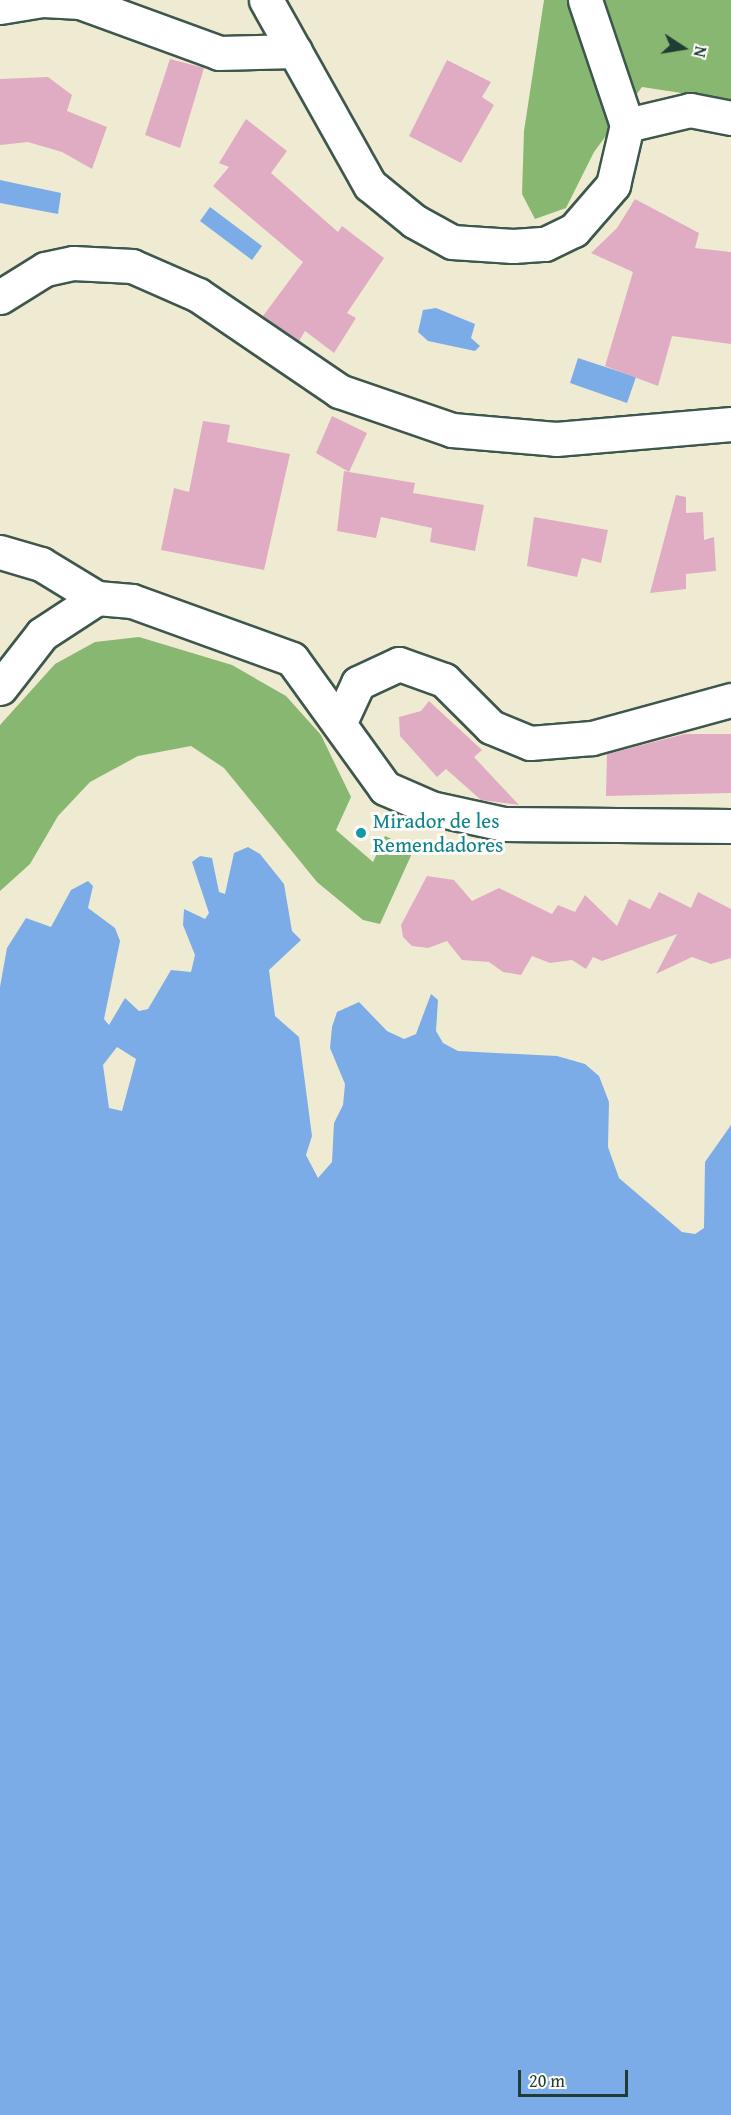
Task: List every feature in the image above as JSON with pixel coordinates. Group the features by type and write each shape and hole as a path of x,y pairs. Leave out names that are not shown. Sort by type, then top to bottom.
{"street":[{"path":"0,7 42,0 80,2 219,53 295,51"},
{"path":"266,0 370,186 414,221 452,242 545,244 574,230 613,185 627,125 585,0"},
{"path":"627,125 690,110 731,118"},
{"path":"0,297 45,269 73,263 132,266 198,295 339,392 452,430 555,439 731,424"},
{"path":"0,552 40,564 97,598 132,601 292,659 340,722 385,788 431,808 504,824 731,826"},
{"path":"0,688 42,634 97,598"},
{"path":"340,722 358,683 399,664 444,680 491,727 530,743 592,738 731,700"}],"green space":[{"path":"544,0 731,0 731,114 688,94 642,87 594,152 566,208 535,219 522,194 524,131"},
{"path":"139,637 232,665 286,696 321,735 351,797 336,830 373,862 385,836 414,849 380,924 363,920 317,882 224,768 191,746 138,756 90,782 58,816 30,864 0,891 0,725 55,664 95,642"}],"water":[{"path":"0,180 61,193 58,214 0,203"},
{"path":"210,207 262,246 252,260 200,221"},
{"path":"436,308 475,324 471,338 480,346 475,351 428,341 418,332 423,310"},
{"path":"578,358 636,377 627,403 570,383"},
{"path":"248,847 260,854 284,884 292,931 301,940 269,970 275,1016 299,1037 312,1136 306,1155 318,1178 332,1162 334,1123 343,1105 345,1084 330,1048 332,1027 337,1012 359,1002 387,1031 404,1039 416,1034 431,994 438,1000 436,1031 443,1043 458,1051 557,1056 585,1064 599,1076 609,1102 608,1147 619,1178 682,1232 695,1234 704,1228 705,1162 731,1125 731,2115 0,2115 0,987 7,948 26,918 51,927 71,890 88,881 93,886 88,908 115,928 120,941 104,1019 109,1025 125,998 139,1011 148,1009 171,970 191,972 195,955 183,925 184,909 205,919 209,913 192,862 200,856 212,858 219,892 225,894 234,853","holes":["117,1047 136,1059 122,1111 109,1108 103,1065"]}],"building":[{"path":"170,59 204,68 180,148 145,135"},
{"path":"447,60 491,82 482,97 494,105 461,163 409,136"},
{"path":"48,77 72,95 67,111 107,127 92,169 62,152 28,142 0,145 0,79"},
{"path":"246,119 287,151 271,173 338,232 342,226 384,258 347,313 356,318 334,353 305,331 299,341 263,316 303,262 213,186 229,167 219,163"},
{"path":"635,199 699,233 695,248 731,252 731,344 672,336 658,386 605,366 633,272 591,253 617,228"},
{"path":"332,416 367,433 349,472 316,453"},
{"path":"203,421 230,425 227,442 290,454 264,570 161,550 174,488 189,492"},
{"path":"344,471 415,483 413,493 484,505 475,551 430,542 432,528 381,517 376,538 337,531"},
{"path":"676,495 686,497 686,513 703,512 704,540 714,537 716,571 686,574 686,589 650,593"},
{"path":"534,517 608,530 601,563 582,558 577,577 527,566"},
{"path":"429,701 482,750 474,757 519,805 481,800 446,769 437,777 400,736 399,717 421,711"},
{"path":"685,734 731,734 731,793 606,796 607,754"},
{"path":"427,876 454,880 472,901 499,888 552,914 558,905 575,912 585,895 617,926 629,899 650,909 659,892 691,908 698,892 731,909 731,958 711,964 692,957 656,974 677,934 602,961 593,957 586,969 572,960 550,963 532,956 521,975 503,972 489,962 462,960 447,941 428,948 412,946 403,937 401,925"}],"place":[{"name":"Mirador de les Remendadores","path":"361,833"}]}
